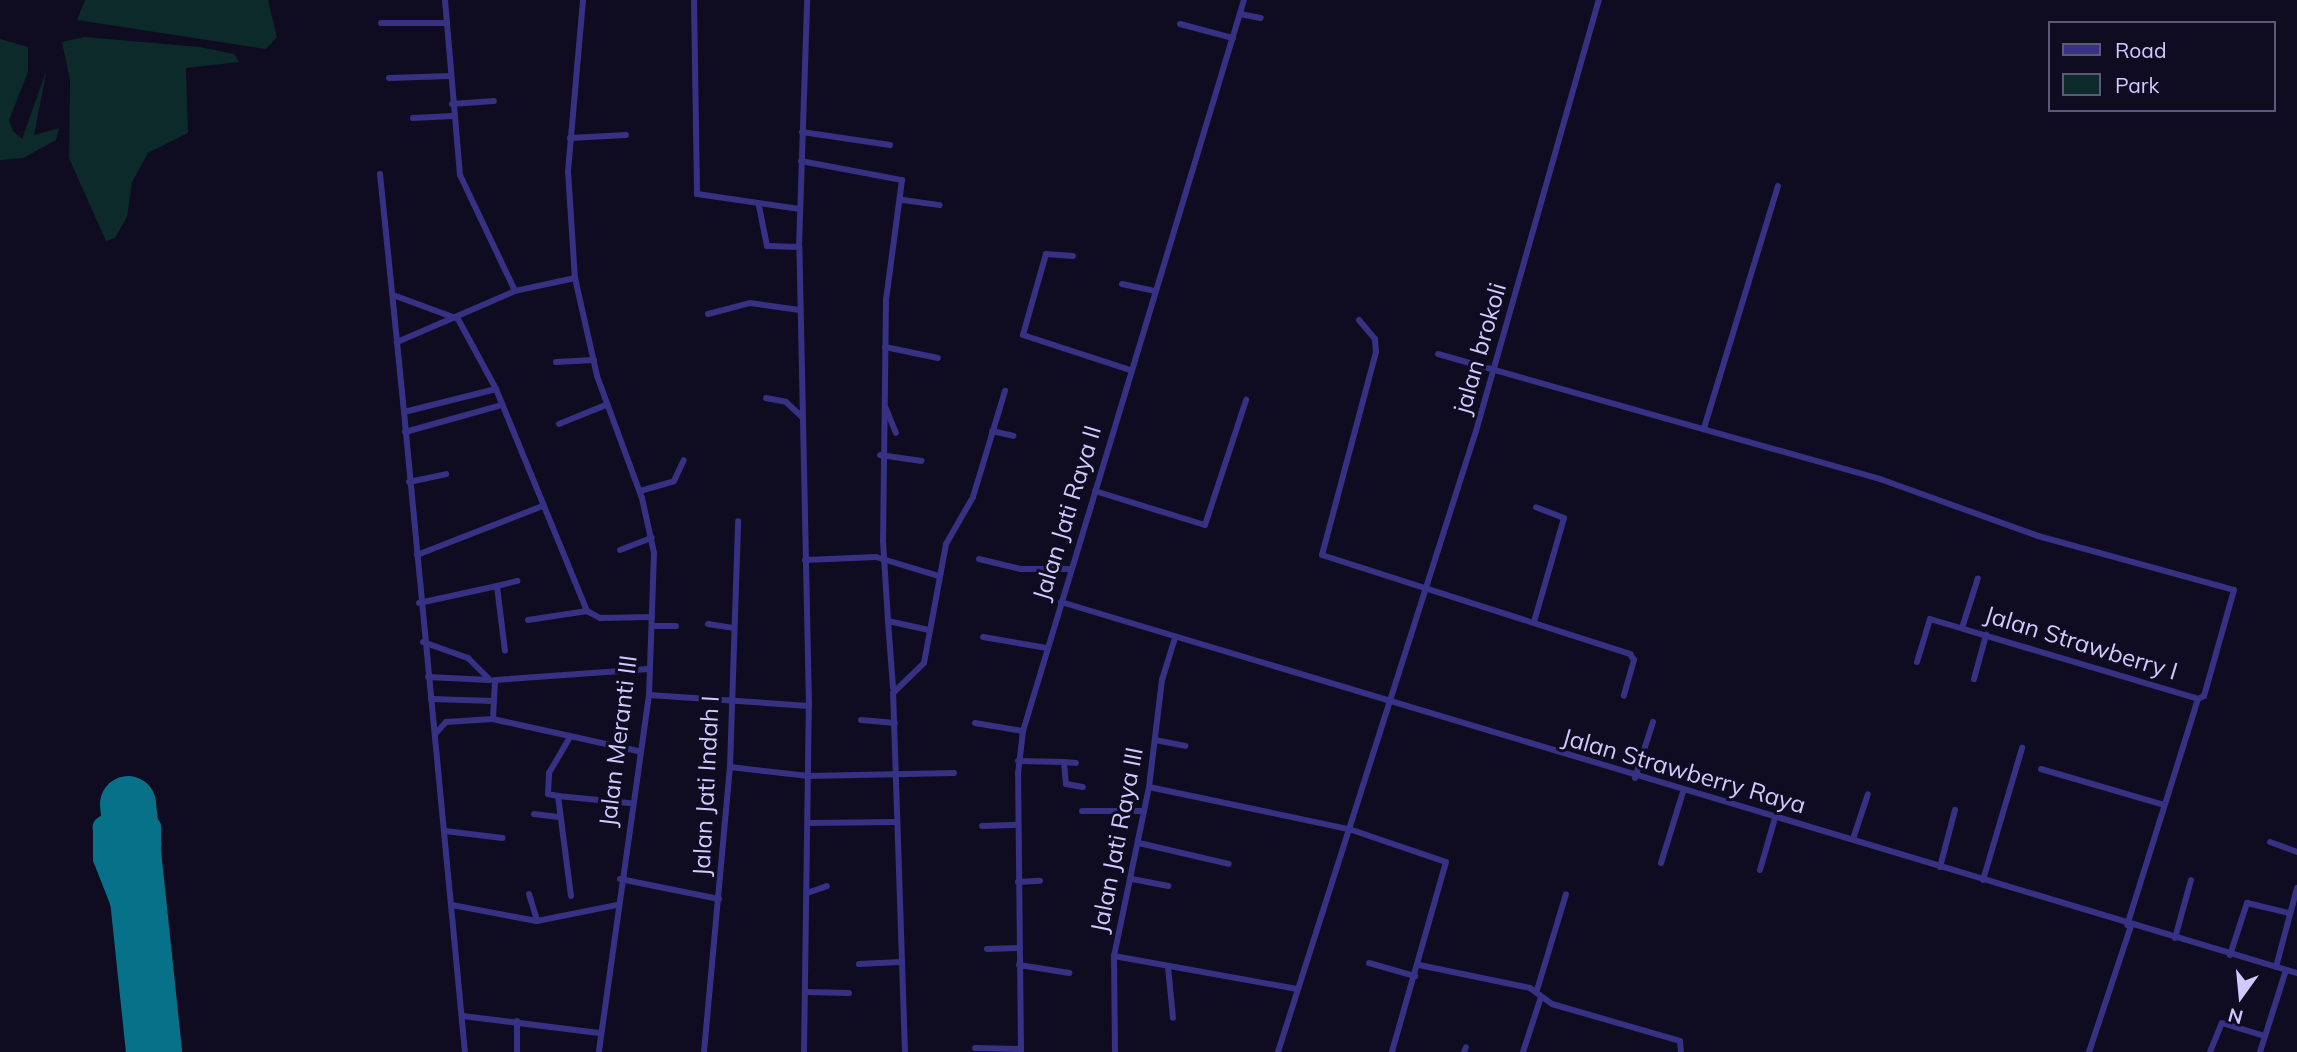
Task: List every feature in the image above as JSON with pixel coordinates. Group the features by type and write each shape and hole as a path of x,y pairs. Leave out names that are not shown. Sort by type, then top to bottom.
{"street":[{"path":"445,0 460,175 515,291"},
{"name":"Jalan Meranti III","path":"583,0 570,138 575,278 606,405 640,491 652,538 653,617 649,695 629,803 599,1033 599,1052"},
{"path":"694,0 694,187 701,197 800,209"},
{"path":"804,1052 809,706 799,247 807,0"},
{"name":"Jalan Jati Raya II","path":"1021,1050 1018,761 1023,731 1244,0"},
{"name":"jalan brokoli","path":"1278,1052 1425,592 1599,0"},
{"path":"1240,14 1261,18"},
{"path":"381,23 446,23"},
{"path":"1180,24 1233,38"},
{"path":"388,78 450,76"},
{"path":"452,104 494,101"},
{"path":"413,118 453,116"},
{"path":"802,132 890,145"},
{"path":"570,138 626,135"},
{"path":"801,161 901,178 903,200 890,255 885,406 880,456 894,689 895,822 905,1052"},
{"path":"380,174 404,412 419,603 445,831 465,1052"},
{"path":"1704,428 1778,186"},
{"path":"903,200 940,205"},
{"path":"759,206 767,246 799,247"},
{"path":"1073,256 1046,254 1023,335 1130,370"},
{"path":"397,342 458,319 515,291 575,278"},
{"path":"1122,284 1154,291"},
{"path":"393,295 458,319 496,389 587,611"},
{"path":"708,314 750,303 800,310"},
{"path":"1359,320 1375,340 1376,352 1322,555 1425,592 1534,622 1633,656 1624,696"},
{"path":"885,347 938,358"},
{"path":"1438,354 1880,479 2038,536 2234,590 2204,696 2197,699"},
{"path":"556,362 594,360"},
{"path":"404,412 496,389"},
{"path":"894,689 924,663 939,576 1005,391"},
{"path":"766,398 786,402 803,418"},
{"path":"1095,491 1205,525 1246,400"},
{"path":"405,432 502,405"},
{"path":"559,424 606,405"},
{"path":"885,406 895,433"},
{"path":"992,431 1013,436"},
{"path":"880,456 922,461"},
{"path":"640,491 674,481 684,460"},
{"path":"409,482 446,474"},
{"path":"417,555 543,506"},
{"path":"1534,622 1564,518 1536,507"},
{"name":"Jalan Jati Indah I","path":"704,1052 730,767 738,521"},
{"path":"620,550 652,538"},
{"path":"805,560 887,558 939,576"},
{"path":"979,559 1021,569 1071,569"},
{"path":"1962,628 1978,578"},
{"path":"419,603 517,581"},
{"path":"497,586 505,651"},
{"name":"Jalan Strawberry Raya","path":"1061,602 1635,778 1853,839 2129,925 2297,973"},
{"path":"528,620 587,611 600,618 653,617"},
{"name":"Jalan Strawberry I","path":"1917,662 1927,620 1986,635 2197,699 2090,1052"},
{"path":"888,621 929,630"},
{"path":"708,624 733,628"},
{"path":"652,626 676,626"},
{"path":"1974,679 1986,635"},
{"path":"984,637 1047,648"},
{"name":"Jalan Jati Raya III","path":"1115,1052 1114,956 1149,788 1161,680 1175,638"},
{"path":"423,642 468,658 492,680 493,719"},
{"path":"428,677 492,680 649,669"},
{"path":"649,695 809,706"},
{"path":"431,699 493,701"},
{"path":"434,735 446,722 493,719 638,751"},
{"path":"861,720 895,723"},
{"path":"1635,778 1653,722"},
{"path":"975,723 1023,731"},
{"path":"570,737 550,774 548,794 629,803"},
{"path":"1155,740 1185,746"},
{"path":"1983,880 2022,748"},
{"path":"1018,761 1076,764"},
{"path":"1064,762 1066,784 1083,787"},
{"path":"730,767 808,776 896,777 954,773"},
{"path":"2041,769 2164,805"},
{"path":"1149,788 1349,829 1446,862 1419,965 1392,1052"},
{"path":"1661,863 1683,792"},
{"path":"1853,839 1868,794"},
{"path":"558,796 571,896"},
{"path":"1940,867 1955,810"},
{"path":"1082,811 1144,811"},
{"path":"534,814 559,817"},
{"path":"1759,870 1775,818"},
{"path":"808,823 895,822"},
{"path":"982,826 1018,825"},
{"path":"445,831 503,838"},
{"path":"2270,842 2297,852"},
{"path":"1139,843 1229,864"},
{"path":"620,879 719,900"},
{"path":"1132,879 1168,886"},
{"path":"2175,938 2191,880"},
{"path":"1018,882 1040,881"},
{"path":"807,893 827,886"},
{"path":"2276,967 2297,888"},
{"path":"529,894 537,921"},
{"path":"1523,1052 1566,894"},
{"path":"2230,955 2247,903 2289,913"},
{"path":"452,905 537,921 617,905"},
{"path":"987,949 1019,948"},
{"path":"1114,956 1297,989"},
{"path":"859,964 900,962"},
{"path":"1369,963 1415,976"},
{"path":"1019,965 1069,973"},
{"path":"1419,965 1539,993 1680,1041 1681,1052"},
{"path":"1168,967 1173,1018"},
{"path":"2260,1052 2286,970"},
{"path":"805,992 849,993"},
{"path":"463,1016 599,1033"},
{"path":"517,1021 517,1052"},
{"path":"2210,1052 2222,1023 2265,1036"},
{"path":"975,1048 1021,1050"}],"green space":[{"path":"85,0 268,0 277,37 266,49 77,20"},
{"path":"84,37 200,47 234,54 239,62 186,68 188,133 148,153 132,182 127,217 115,238 106,241 69,158 70,80 62,42"},
{"path":"0,39 28,47 28,72 9,120 13,131 22,139 47,69 34,135 59,128 56,140 23,158 0,160"}],"taxiway":[{"path":"134,858 149,844 149,827 142,816 123,813 104,827 104,858 145,962"}],"runway":[{"path":"128,804 154,1052"}]}
